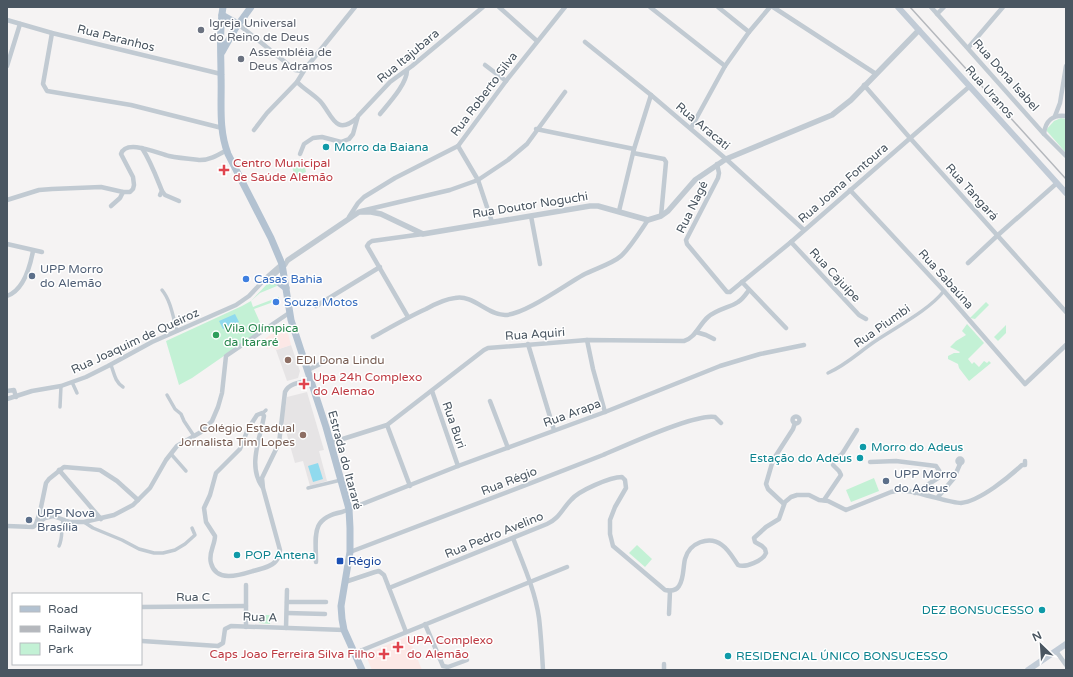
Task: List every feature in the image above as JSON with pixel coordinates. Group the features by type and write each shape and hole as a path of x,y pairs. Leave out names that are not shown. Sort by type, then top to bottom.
{"main road":[{"path":"220,54 238,24 251,7"},
{"name":"Rua Uranos","path":"898,7 1066,193"},
{"path":"222,9 238,24"},
{"name":"Estrada do Itararé","path":"222,9 220,54 220,112 222,128 227,150 284,264 289,313 308,370 349,509 350,552 341,606 342,619 344,630 362,670"},
{"path":"266,281 277,281 286,288"},
{"path":"1028,670 1066,644"}],"street":[{"path":"254,130 265,120 297,82 305,69 355,7"},
{"name":"Rua Itajubara","path":"300,154 304,144 313,138 322,137 341,142 349,139 354,131 357,118 390,82 482,7"},
{"path":"499,7 537,41"},
{"name":"Rua Roberto Silva","path":"349,217 358,202 364,197 395,178 458,146 506,81 565,7"},
{"path":"650,7 725,66"},
{"path":"718,7 749,32"},
{"path":"691,128 725,66 749,32 771,7 876,74"},
{"name":"Rua Dona Isabel","path":"931,7 1044,134 1066,156"},
{"path":"937,14 944,7"},
{"path":"968,48 1003,7"},
{"name":"Rua Paranhos","path":"7,20 52,33 221,74"},
{"path":"7,66 20,24"},
{"path":"238,24 295,70 302,71 305,69"},
{"path":"373,337 408,317 436,304 456,297 466,299 499,314 519,312 618,258 624,253 648,220 661,216 679,199 695,180 726,159 832,115 846,104 919,30"},
{"path":"52,33 43,84 47,91 131,105 222,128"},
{"name":"Rua Aracati","path":"585,42 691,128 804,230"},
{"path":"485,65 506,81"},
{"path":"1035,124 1047,122 1055,116 1060,103 1066,66"},
{"path":"380,114 405,80 406,70"},
{"path":"297,82 320,102 336,123 345,125 357,118"},
{"name":"Rua Tangará","path":"864,85 1066,312"},
{"name":"Rua Joana Fontoura","path":"727,292 730,292 791,242 970,86"},
{"path":"284,264 349,217 359,212 450,190 478,180 498,167 527,144 536,129 565,92"},
{"path":"619,211 634,151 651,95"},
{"path":"1055,116 1066,116"},
{"path":"1044,134 1044,128 1047,122"},
{"path":"536,129 664,159 666,162 661,216"},
{"path":"458,146 478,180 492,222"},
{"path":"7,200 35,191 52,189 100,187 130,192 133,190 134,181 121,153 122,150 126,148 142,148 169,156 200,160 213,157 227,150"},
{"path":"142,148 152,165 161,193 179,201"},
{"name":"Rua Nagé","path":"717,164 719,173 718,178 686,240 687,244 727,292"},
{"path":"968,263 1057,183"},
{"name":"Rua Sabaúna","path":"850,190 944,291 1025,384 1066,345"},
{"path":"111,206 120,198 123,192"},
{"name":"Rua Doutor Noguchi","path":"423,234 594,206 619,211 648,220"},
{"path":"359,212 381,214 423,234"},
{"path":"531,216 540,264"},
{"path":"408,317 367,246 372,241 423,234"},
{"name":"Rua Cajuípe","path":"791,242 859,315 866,319"},
{"path":"7,244 42,252"},
{"path":"7,296 15,292 22,284 29,267 33,251"},
{"name":"Rua Joaquim de Queiroz","path":"7,399 32,391 60,386 72,382 110,365 139,348 243,301 284,264"},
{"path":"316,306 380,267"},
{"path":"742,282 786,328"},
{"path":"162,290 166,294 171,307 177,331"},
{"name":"Rua Aquiri","path":"330,443 387,424 484,350 493,347 587,340 679,342 688,340 709,316 718,310 737,302 749,290"},
{"name":"Rua Piumbi","path":"828,373 852,359 916,315 944,291"},
{"path":"7,526 27,528 34,527 53,516 63,520 84,522 114,515 128,508 150,488 171,454 181,444 201,432 209,425 218,407 222,394 226,356 289,313"},
{"path":"696,332 714,339"},
{"path":"587,340 593,369 605,412"},
{"path":"528,344 554,430"},
{"name":"Rua Arapa","path":"316,562 316,533 318,526 327,516 342,512 458,466 605,412 727,364 760,354 804,345"},
{"path":"308,370 326,361"},
{"path":"110,365 115,378 120,386 123,387"},
{"path":"263,488 256,476 254,463 265,412 257,415 248,429 240,449 217,471 210,495 204,505 206,522 215,538 210,555 210,561 212,567 218,574 229,576 242,574 271,565 278,559 280,550 263,488 262,478 278,443 285,392 290,385 311,380"},
{"path":"72,382 77,393"},
{"path":"60,386 60,407"},
{"path":"7,391 14,390 16,397"},
{"name":"Rua Buri","path":"432,391 458,466"},
{"path":"167,395 174,407 181,414 184,422 194,436"},
{"path":"490,401 508,448"},
{"name":"Rua Régio","path":"350,552 506,493 675,426 706,416 715,417 721,423"},
{"path":"784,504 768,489 766,484 773,460 793,429 795,423"},
{"path":"387,424 410,486"},
{"path":"824,500 841,475 833,463 842,454 857,430"},
{"path":"171,454 186,472"},
{"path":"870,462 896,461 936,466 940,472 938,478 915,493"},
{"path":"938,497 954,478 960,464"},
{"path":"669,614 670,591 676,589 680,585 687,554 691,547 708,540 718,542 728,550 740,566 746,566 763,558 766,553 765,549 755,542 754,538 766,527 775,523 779,519 784,504 789,498 797,495 809,495 819,500 828,501 846,510 894,491 938,497 960,503 976,497 996,486 1022,465"},
{"path":"34,527 40,512 46,483 59,470 67,467 100,470 117,481 138,500"},
{"path":"59,470 101,519"},
{"name":"Rua Pedro Avelino","path":"389,588 554,521 571,500 583,491 615,478 622,477 625,480 626,488 618,501 610,520 610,534 613,546 665,590 670,591"},
{"path":"308,488 341,480"},
{"path":"59,546 63,520"},
{"path":"84,522 93,528 120,539 139,549 154,553 169,552 179,548 195,535 192,528"},
{"path":"513,538 530,582 539,617 543,670"},
{"path":"355,653 567,567"},
{"path":"345,582 379,571 384,575 406,632"},
{"path":"246,585 246,627"},
{"path":"286,628 287,590"},
{"path":"287,602 326,602"},
{"name":"Rua C","path":"142,607 246,606"},
{"path":"287,613 325,614"},
{"path":"425,624 443,666 448,667 467,660"},
{"name":"Rua A","path":"142,641 218,646 223,643 227,627 344,630"},
{"path":"1056,651 1066,665"},
{"path":"664,664 664,670"}],"shaded area":[{"path":"285,322 291,345 276,350 272,347 267,349 263,340 282,327 281,324"},
{"name":"EDI Dona Lindu","path":"291,345 300,371 298,378 287,381 276,350"},
{"name":"Colégio Estadual Jornalista Tim Lopes","path":"307,392 324,450 319,451 327,481 310,486 303,461 295,463 283,421 287,397"},
{"name":"UPA Complexo do Alemão","path":"408,636 422,670 372,670 366,656 368,653"}],"green space":[{"path":"1061,118 1066,119 1066,153 1046,130 1054,121"},
{"path":"303,160 306,172 295,176 291,164"},
{"path":"269,282 276,283 277,286 260,293 251,301"},
{"name":"Vila Olímpica da Itararé","path":"279,297 279,300 254,309 263,329 192,378 179,385 166,341 251,301 253,307"},
{"path":"986,302 989,305 975,319 970,318"},
{"path":"967,324 984,343 968,359 972,364 974,362 979,367 984,361 987,363 989,361 991,363 969,381 959,368 958,364 948,359 948,356 960,352 950,347 966,335 962,331"},
{"path":"1006,325 1006,333 998,341 994,337"},
{"path":"874,478 879,491 851,502 846,490"},
{"path":"637,545 652,559 645,567 629,553"},
{"path":"259,615 271,615 270,624 259,623"}],"water":[{"path":"235,314 239,322 223,329 219,321"},
{"path":"318,463 323,479 313,482 308,466"}],"railway":[{"path":"910,7 1066,179"}],"place":[{"name":"Igreja Universal do Reino de Deus","path":"201,30"},
{"name":"Assembléia de Deus Adramos","path":"241,59"},
{"name":"Morro da Baiana","path":"326,147"},
{"name":"Centro Municipal de Saúde Alemão","path":"224,170"},
{"name":"UPP Morro do Alemão","path":"32,276"},
{"name":"Casas Bahia","path":"246,279"},
{"name":"Souza Motos","path":"276,302"},
{"name":"Vila Olímpica da Itararé","path":"216,335"},
{"name":"EDI Dona Lindu","path":"288,360"},
{"name":"Upa 24h Complexo do Alemao","path":"304,384"},
{"name":"Colégio Estadual Jornalista Tim Lopes","path":"303,435"},
{"name":"Morro do Adeus","path":"863,447"},
{"name":"Estação do Adeus","path":"860,458"},
{"name":"UPP Morro do Adeus","path":"886,481"},
{"name":"UPP Nova Brasília","path":"29,520"},
{"name":"POP Antena","path":"237,555"},
{"name":"Régio","path":"340,561"},
{"name":"DEZ BONSUCESSO","path":"1042,610"},
{"name":"UPA Complexo do Alemão","path":"398,647"},
{"name":"Caps Joao Ferreira Silva Filho","path":"384,654"},
{"name":"RESIDENCIAL ÚNICO BONSUCESSO","path":"728,656"}]}
